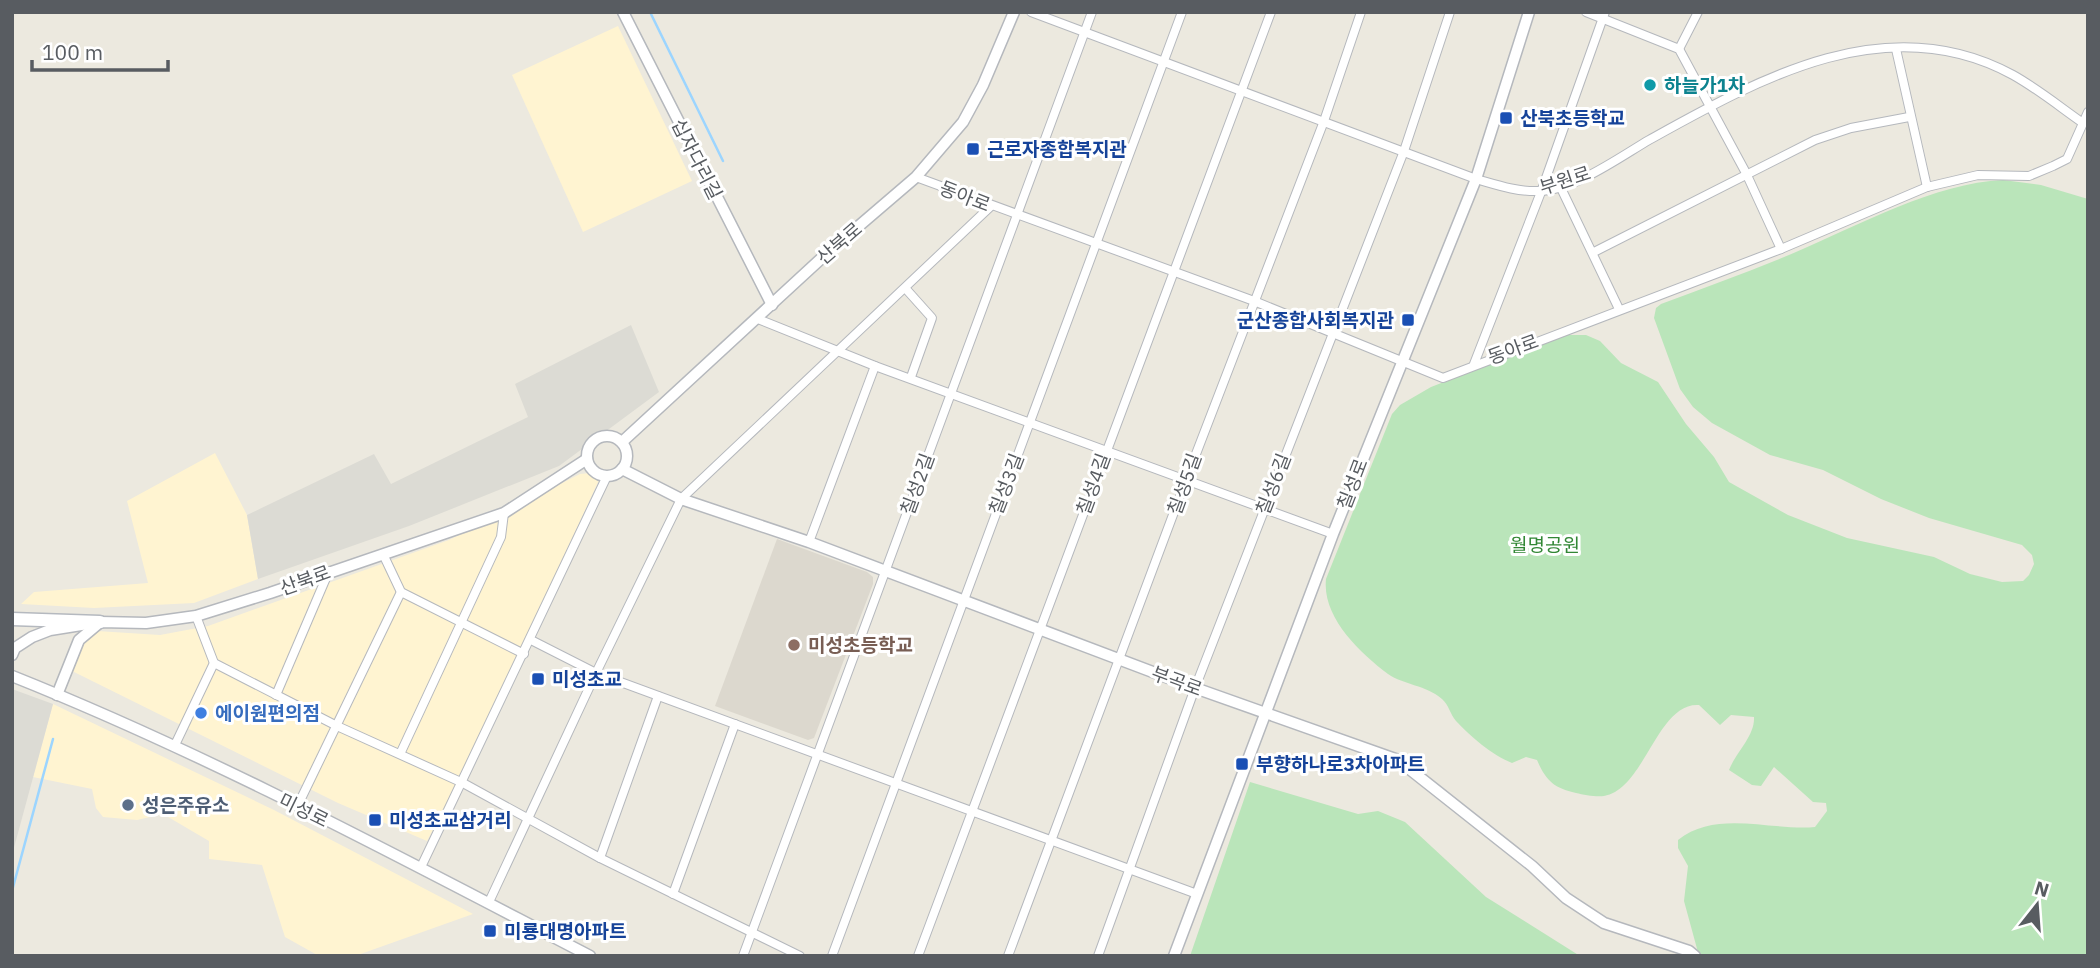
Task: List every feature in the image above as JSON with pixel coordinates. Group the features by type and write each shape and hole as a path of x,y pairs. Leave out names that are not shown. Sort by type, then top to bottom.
{"main road":[{"path":"12,619 100,622"}],"street":[{"name":"십자다리길","path":"623,12 772,305"},
{"name":"산북로","path":"622,442 916,177 963,122 983,85 1014,12"},
{"name":"부원로","path":"1031,12 1476,179 1514,190 1541,192 1583,177 1709,106 1767,77 1821,58 1859,50 1932,49 1983,63 2011,74 2083,123"},
{"name":"칠성2길","path":"744,956 1092,12"},
{"name":"칠성3길","path":"832,956 1094,243 1182,12"},
{"name":"칠성4길","path":"918,956 1270,12"},
{"name":"칠성5길","path":"1008,956 1324,121 1362,12"},
{"name":"칠성6길","path":"1098,956 1195,688 1404,151 1450,12"},
{"name":"칠성로","path":"1174,956 1333,534 1476,179 1529,12"},
{"path":"1586,12 1604,15 1679,49 1746,173 1781,249"},
{"path":"1679,49 1698,12"},
{"path":"1474,363 1541,192 1604,15"},
{"path":"1896,49 1909,117 1927,187"},
{"name":"동아로","path":"916,177 1174,274 1254,301 1443,378 1474,363 1781,249 1927,187 1978,175 2029,176 2067,159 2088,112"},
{"path":"1594,252 1815,140 1852,128 1909,117"},
{"path":"1560,186 1594,252 1619,309"},
{"path":"489,902 681,499 991,206"},
{"path":"906,289 932,318 911,377"},
{"path":"758,319 875,366 1333,534"},
{"path":"809,542 875,366"},
{"path":"421,867 607,475 622,469 627,457 622,442 607,436 595,440 588,450 587,459 592,469 607,475"},
{"name":"산북로","path":"12,655 15,648 50,630 100,622 146,623 196,616 504,513 587,459"},
{"name":"부곡로","path":"622,469 681,499 809,542 1195,688 1398,760 1532,866 1566,898 1604,923 1689,951 1695,956"},
{"path":"401,752 501,537 504,513"},
{"path":"383,554 401,592 524,654"},
{"path":"276,695 330,571"},
{"path":"297,807 401,592"},
{"path":"196,616 214,663 337,726 401,752 530,817 600,858 800,956"},
{"path":"58,695 79,640 100,622"},
{"path":"531,640 596,673 1197,894"},
{"path":"174,747 214,663"},
{"name":"미성로","path":"12,676 174,747 421,867 589,956"},
{"path":"600,858 658,696"},
{"path":"673,894 735,724"}],"shaded area":[{"path":"618,26 692,181 583,232 512,75"},
{"path":"631,325 659,392 559,466 409,526 258,579 247,515 374,454 391,484 528,417 515,384"},
{"path":"215,453 247,515 258,579 194,603 94,608 21,604 34,592 148,583 127,501"},
{"path":"590,473 599,480 469,762 427,841 338,803 70,670 80,644 97,631 160,635 208,626 449,540 580,474"},
{"name":"미성초등학교","path":"777,539 867,572 873,577 873,584 814,738 808,740 715,706"},
{"path":"12,689 53,704 12,855"},
{"path":"53,704 274,810 473,914 355,956 319,956 285,937 262,865 209,859 209,841 163,814 137,820 103,817 96,808 92,789 33,777"}],"green space":[{"name":"월명공원","path":"2003,180 2041,185 2088,199 2088,956 1699,956 1684,901 1688,866 1678,848 1678,840 1709,825 1726,823 1815,827 1827,811 1826,803 1813,802 1774,767 1761,786 1752,785 1729,770 1752,731 1754,717 1731,715 1720,725 1699,705 1685,708 1672,717 1630,778 1618,790 1604,796 1568,791 1552,782 1537,760 1526,757 1512,763 1497,755 1462,727 1436,694 1394,678 1377,665 1355,644 1336,620 1326,593 1326,579 1392,414 1400,405 1431,387 1565,335 1586,335 1600,341 1621,363 1658,382 1686,424 1714,457 1729,482 1788,515 1847,538 1934,557 1970,574 2002,582 2023,581 2034,564 2032,555 2022,545 1929,518 1881,499 1823,470 1770,455 1712,423 1693,407 1680,389 1654,318 1656,308 1661,304 1779,259 1898,207 1951,189"},
{"path":"1250,782 1358,814 1378,811 1405,822 1486,897 1580,956 1190,956"}],"waterway":[{"path":"650,12 723,161"},
{"path":"12,891 53,739"}],"place":[{"name":"하늘가1차","path":"1650,85"},
{"name":"산북초등학교","path":"1506,118"},
{"name":"근로자종합복지관","path":"973,149"},
{"name":"군산종합사회복지관","path":"1408,320"},
{"name":"미성초등학교","path":"794,645"},
{"name":"미성초교","path":"538,679"},
{"name":"에이원편의점","path":"201,713"},
{"name":"부향하나로3차아파트","path":"1242,764"},
{"name":"성은주유소","path":"128,805"},
{"name":"미성초교삼거리","path":"375,820"},
{"name":"미룡대명아파트","path":"490,931"}]}
